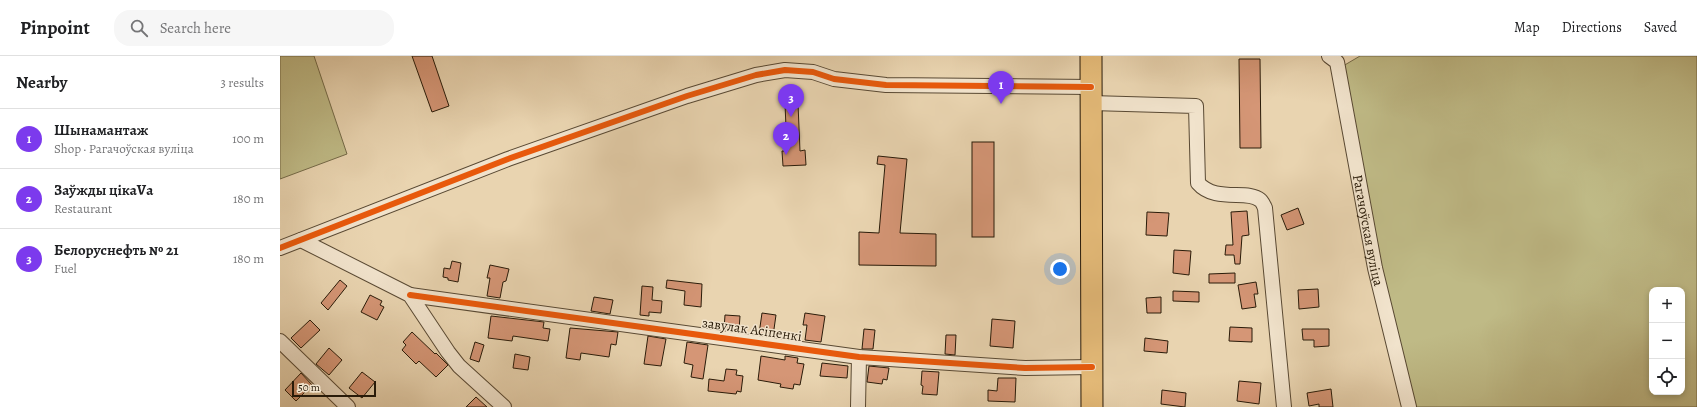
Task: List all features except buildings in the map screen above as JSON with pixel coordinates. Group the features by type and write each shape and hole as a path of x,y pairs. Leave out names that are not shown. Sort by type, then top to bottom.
{"main road":[{"path":"1091,56 1092,407"}],"street":[{"name":"Рагачоўская вуліца","path":"1329,56 1337,62 1375,268 1409,407"},
{"path":"280,248 508,159 687,96 756,75 785,70 813,72 834,79 886,85 1091,95 1196,106 1198,183 1204,190 1212,193 1253,196 1260,200 1265,208 1284,407"},
{"path":"301,240 410,295 459,366 504,407"},
{"name":"завулак Асіпенкі","path":"410,295 859,357 1025,368 1092,367"},
{"path":"280,341 348,407"},
{"path":"858,407 859,357"}],"shaded area":[{"path":"280,56 314,56 347,154 280,179"},
{"path":"1360,56 1697,56 1697,407 1412,407 1377,265 1343,66"}],"cycle path":[{"path":"280,248 508,159 687,96 756,75 785,70 813,72 834,79 886,85 1091,87"},
{"path":"410,295 859,357 1025,368 1092,367"}],"place":[{"name":"Шынамантаж","path":"1001,104"},
{"name":"Белоруснефть № 21","path":"791,117"},
{"name":"Заўжды цікаVа","path":"786,155"}]}
